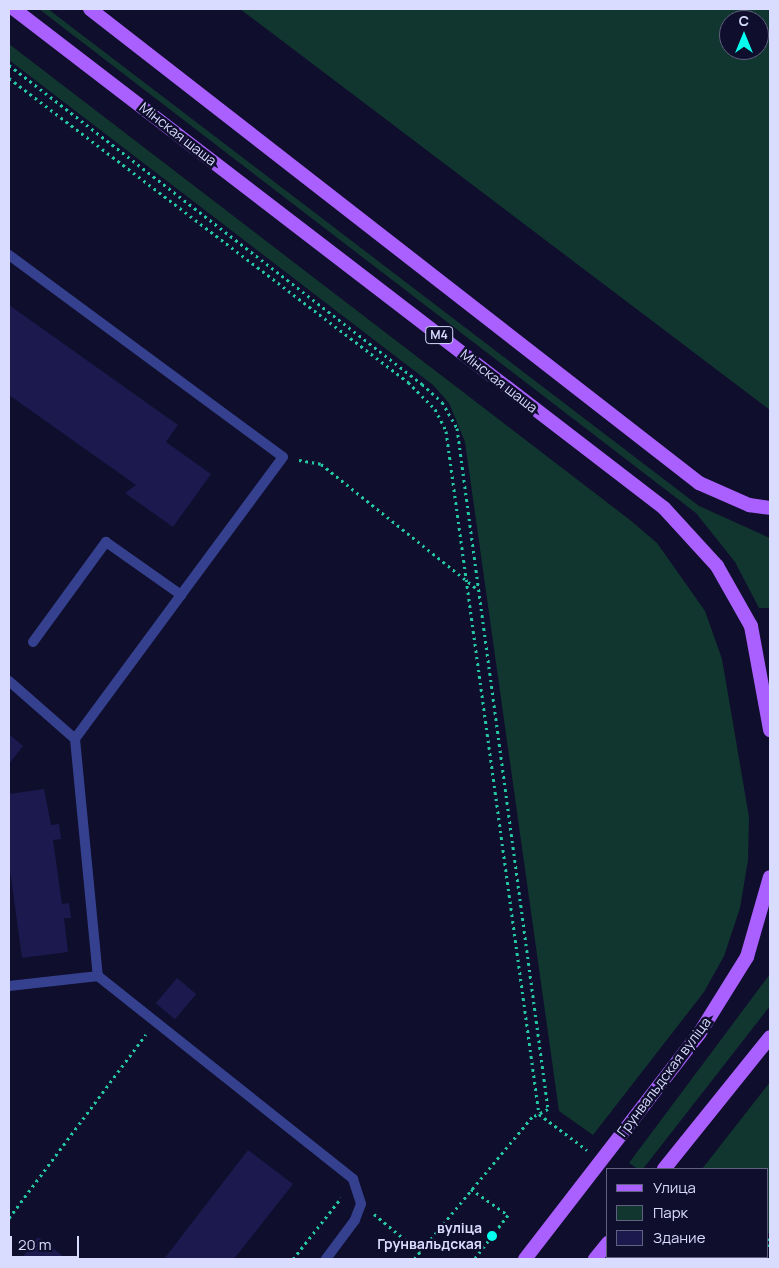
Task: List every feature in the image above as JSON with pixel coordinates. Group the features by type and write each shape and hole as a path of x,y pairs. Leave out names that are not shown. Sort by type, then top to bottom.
{"main road":[{"name":"Мінская шаша","path":"14,9 664,508 718,566 751,626 770,730"},
{"path":"90,9 699,483 749,505 770,508"},
{"name":"Грунвальдская вуліца","path":"526,1259 699,1034 747,957 770,877"},
{"path":"665,1168 770,1036"},
{"path":"595,1259 606,1245"}],"lane":[{"path":"9,255 283,457 75,739 98,976"},
{"path":"32,642 106,542 181,594"},
{"path":"9,681 75,739"},
{"path":"9,986 98,976 353,1179 361,1204 356,1220 326,1259"}],"path":[{"path":"9,65 442,402 456,428 548,1109 539,1114 471,1189 414,1259"},
{"path":"9,78 408,382 435,409 446,431 539,1114 601,1161"},
{"path":"283,457 320,464 478,590"},
{"path":"9,1218 156,1022"},
{"path":"471,1189 508,1214 475,1258"}],"green space":[{"path":"39,9 48,9 699,506 770,538 769,608 759,608 735,562 696,513"},
{"path":"240,9 770,9 770,410"},
{"path":"9,44 630,520 657,543 705,611 722,659 749,817 748,860 740,908 724,956 704,992 593,1135 559,1111 465,442 449,403 433,385 9,60"},
{"path":"770,974 770,1006 644,1168 636,1168 629,1163"},
{"path":"770,1082 770,1233 769,1168 703,1168"}],"building":[{"path":"9,305 178,425 166,442 211,474 173,527 125,493 136,485 9,395"},
{"path":"9,734 23,746 9,764"},
{"path":"44,789 51,825 59,824 61,839 53,840 62,904 69,903 71,918 64,918 68,952 22,958 9,863 9,794"},
{"path":"177,978 196,994 175,1019 156,1003"},
{"path":"248,1150 293,1184 234,1259 164,1259"},
{"path":"38,1237 67,1259 21,1259"}],"place":[{"name":"вуліца Грунвальдская","path":"492,1236"}]}
